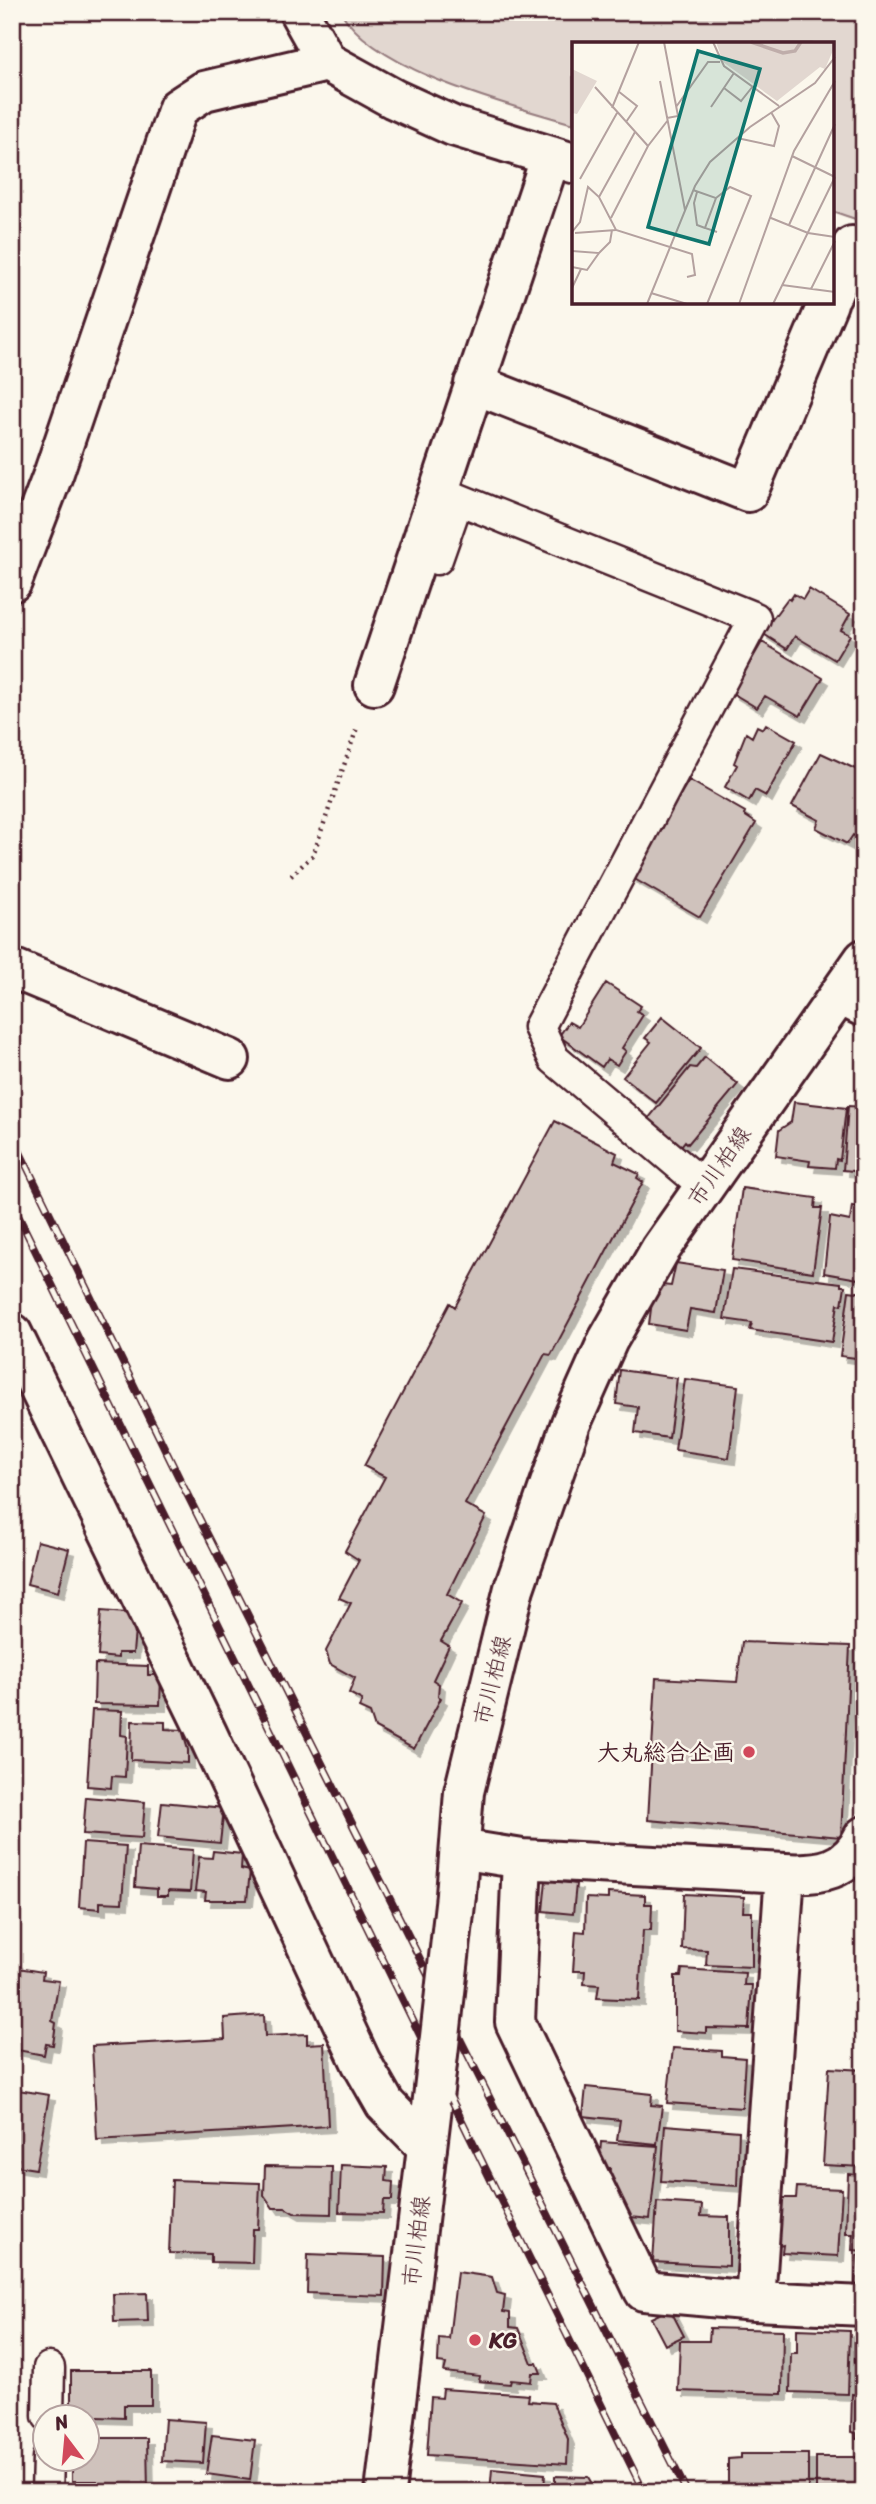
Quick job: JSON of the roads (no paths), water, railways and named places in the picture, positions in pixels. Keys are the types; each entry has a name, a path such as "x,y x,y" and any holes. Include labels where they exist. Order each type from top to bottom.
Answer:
{"street":[{"path":"299,12 327,62 394,99 453,126 562,160 474,384 374,685"},
{"path":"12,582 54,471 178,108 204,91 327,62"},
{"path":"834,288 850,245"},
{"path":"474,384 748,492 828,304"},
{"name":"市川柏線","path":"384,2492 434,2090 456,1895 464,1792 514,1588 571,1423 608,1340 660,1250 704,1185 852,1001 864,959"},
{"path":"12,968 230,1059"},
{"path":"12,1333 207,1732 361,2062 385,2104 427,2147"},
{"path":"460,1849 523,1859 815,1875 832,1870 849,1859 864,1836"},
{"path":"523,1859 515,2022 644,2291 755,2301 864,2306"},
{"path":"755,2301 785,1873"}],"lane":[{"path":"437,559 458,499 755,618 539,1027 554,1059 704,1185"},
{"path":"48,2402 49,2368"},
{"path":"47,2492 48,2472"}],"railway":[{"path":"12,1136 184,1488 687,2492"},
{"path":"12,1203 644,2492"}],"place":[{"name":"大丸総合企画","path":"749,1752"},
{"name":"KG","path":"475,2340"}]}
